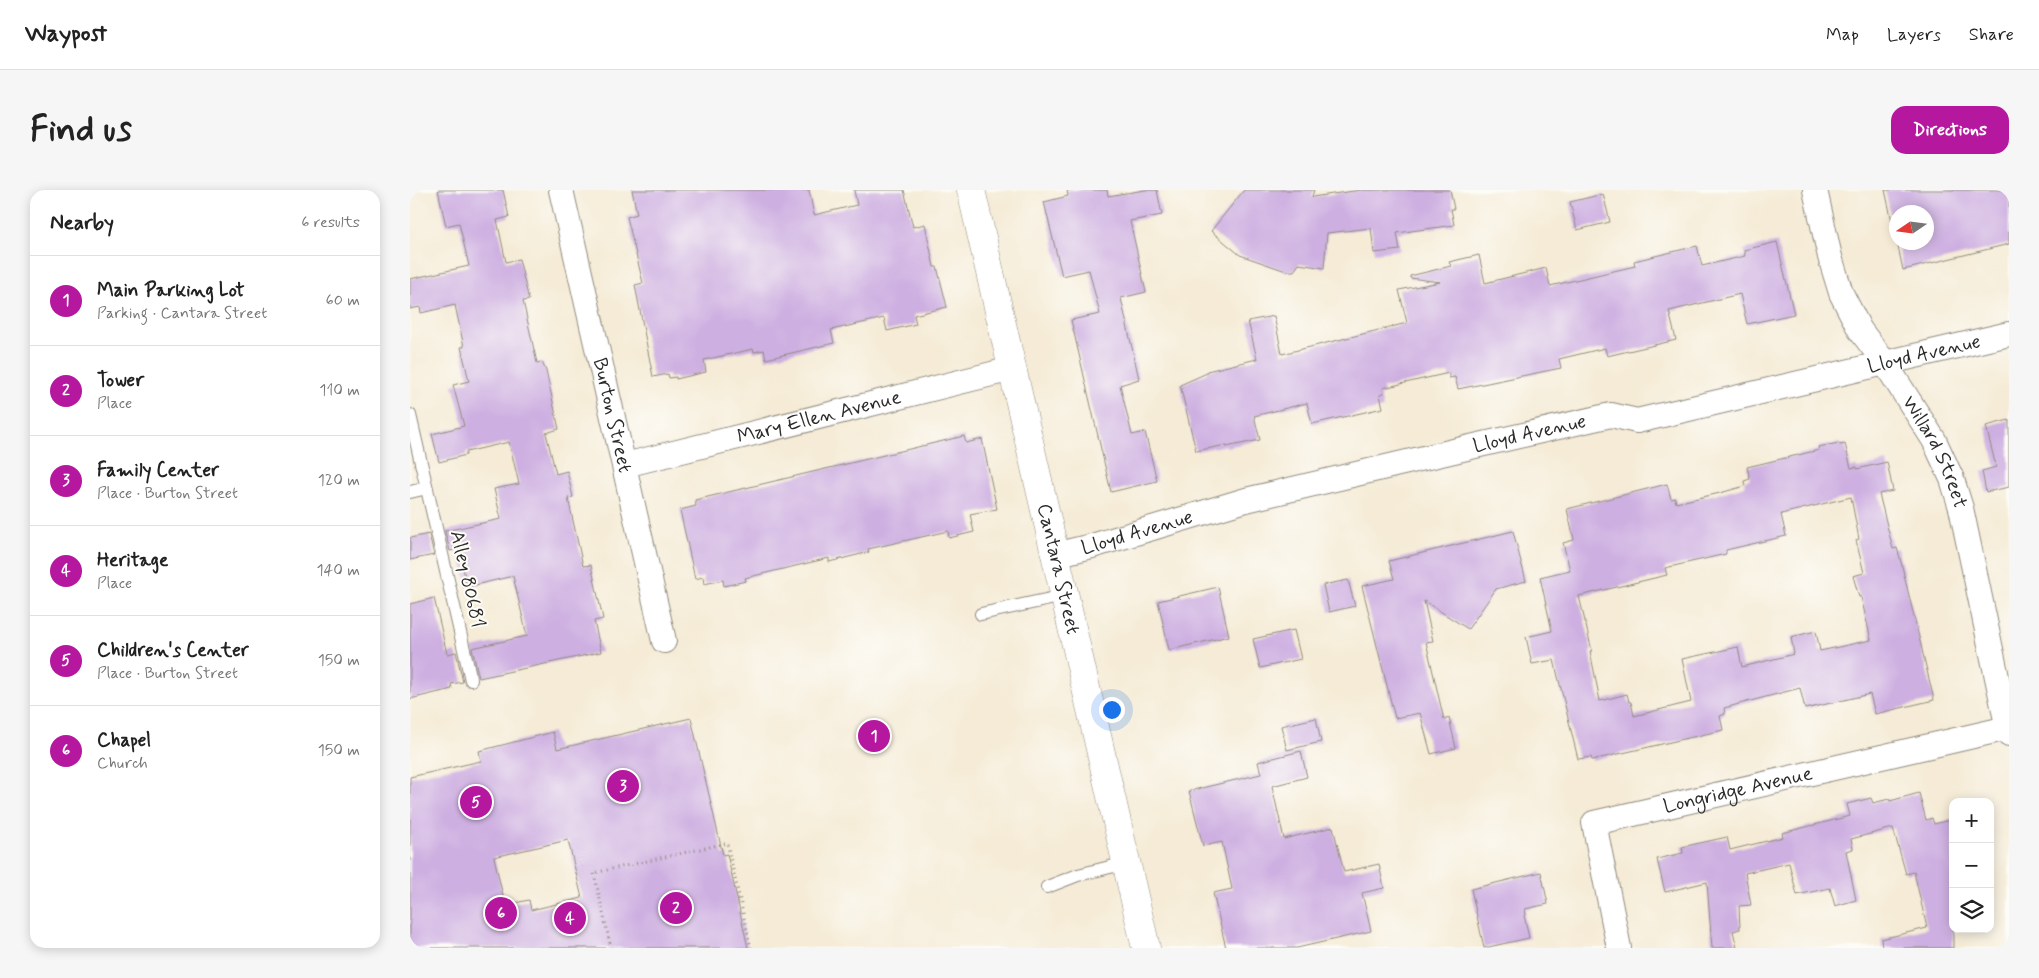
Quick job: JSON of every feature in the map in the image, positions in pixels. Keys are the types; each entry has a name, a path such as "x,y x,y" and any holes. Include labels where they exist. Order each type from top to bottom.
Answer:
{"street":[{"name":"Burton Street","path":"561,190 664,641"},
{"name":"Cantara Street","path":"971,190 1146,948"},
{"name":"Willard Street","path":"1815,190 1840,293 1860,330 1885,363 1934,440 1952,478 1961,508 2008,731"},
{"name":"Lloyd Avenue","path":"1054,556 1246,500 1475,446 1611,415 1637,420 2009,334"},
{"name":"Mary Ellen Avenue","path":"625,465 1012,369"},
{"name":"Longridge Avenue","path":"1619,948 1594,823 2008,731"}],"lane":[{"name":"Alley 80681","path":"410,415 471,680"},
{"path":"410,492 427,488"},
{"path":"980,614 1064,596"},
{"path":"1047,887 1078,875 1126,863"}],"path":[{"path":"611,948 594,873 727,843 751,948"}],"building":[{"path":"438,190 503,190 509,217 497,220 506,262 519,259 529,300 523,301 537,363 542,362 546,371 559,429 546,433 556,474 567,471 573,497 568,498 583,566 591,565 603,619 594,621 601,652 479,678 472,648 527,636 513,576 467,587 459,549 450,551 445,531 501,519 494,489 519,484 509,442 466,452 466,455 439,462 432,434 464,426 453,385 469,381 461,347 464,347 455,305 421,313 420,307 410,309 410,279 469,266 459,223 446,226"},
{"path":"632,190 809,190 814,215 857,205 854,190 904,190 913,227 925,224 934,267 937,267 947,307 914,315 916,324 887,331 884,318 831,330 834,343 766,359 764,350 754,352 753,349 704,360 706,372 676,379 676,377 669,378 668,374 653,377 635,285 643,283 627,217 637,214"},
{"path":"1067,190 1107,190 1108,196 1157,190 1162,215 1130,221 1146,292 1121,298 1139,379 1120,385 1132,435 1145,432 1157,481 1111,492 1071,320 1100,314 1089,270 1062,276 1044,202 1068,196"},
{"path":"1244,190 1314,190 1312,197 1361,190 1450,190 1454,209 1451,209 1454,225 1397,233 1400,250 1374,253 1371,228 1327,233 1324,268 1299,264 1294,271 1286,271 1240,255 1211,231"},
{"path":"1885,190 2009,190 2009,244 1903,270 1899,250 1934,250 1934,205 1889,205 1889,208"},
{"path":"1603,194 1610,222 1577,230 1570,202"},
{"path":"1777,242 1794,314 1747,324 1740,294 1669,311 1676,340 1607,356 1605,348 1559,359 1561,368 1458,389 1455,377 1449,378 1449,373 1383,388 1384,393 1380,395 1383,408 1312,424 1307,403 1254,416 1260,440 1196,451 1180,385 1207,373 1207,371 1257,359 1248,321 1274,316 1282,354 1407,323 1399,290 1440,282 1410,278 1410,276 1451,266 1449,262 1479,255 1485,283 1546,268 1550,286 1635,266 1634,261 1697,246 1702,266 1745,256 1744,250"},
{"path":"2009,420 2009,487 1986,492 1982,471 1996,467 1986,426"},
{"path":"964,436 966,443 982,439 997,509 970,514 974,532 949,538 948,531 868,549 869,552 829,562 829,558 745,578 746,581 724,586 723,580 704,584 703,577 695,579 680,510 696,506 695,500"},
{"path":"1839,443 1840,445 1845,444 1851,468 1857,467 1857,469 1887,462 1893,491 1879,494 1893,549 1897,548 1900,558 1934,700 1875,714 1870,694 1805,709 1800,688 1724,708 1725,714 1720,716 1723,730 1592,760 1591,757 1578,759 1554,660 1532,664 1526,637 1552,631 1540,577 1570,570 1563,543 1574,540 1567,509 1667,484 1671,499 1675,498 1676,503 1720,493 1745,486 1744,481 1750,479 1747,467 1819,450 1818,447","holes":["1851,497 1859,539 1856,540 1864,573 1853,576 1859,597 1861,597 1871,640 1820,651 1816,631 1791,637 1794,654 1742,667 1738,647 1682,659 1691,702 1634,716 1627,694 1600,701 1590,651 1592,651 1579,596 1667,575 1665,568 1726,554 1726,550 1786,536 1781,514"]},
{"path":"1513,531 1526,581 1496,589 1468,629 1424,601 1433,641 1426,642 1444,720 1449,718 1456,748 1431,754 1420,713 1395,718 1362,586 1394,579 1389,561"},
{"path":"429,534 434,555 410,560 410,538"},
{"path":"1348,580 1355,606 1329,612 1323,585"},
{"path":"1218,587 1229,636 1169,650 1158,601"},
{"path":"434,598 447,654 456,652 463,682 451,684 452,689 410,699 410,604"},
{"path":"1294,630 1301,659 1260,668 1253,639"},
{"path":"691,718 723,855 727,854 748,948 410,948 410,777 481,761 479,751 553,732 557,749","holes":["568,840 582,898 531,910 529,900 505,905 494,857"]},
{"path":"1316,718 1321,742 1287,750 1281,726"},
{"path":"1301,751 1307,777 1272,786 1284,839 1333,827 1344,872 1379,864 1384,888 1362,893 1371,931 1297,948 1226,948 1213,893 1232,889 1222,842 1203,846 1189,791 1261,774 1258,762"},
{"path":"1919,793 1926,820 1932,818 1934,824 1949,820 1949,933 1953,933 1953,948 1882,948 1881,939 1927,928 1914,872 1906,874 1893,828 1851,839 1853,849 1846,851 1856,900 1835,906 1830,888 1797,895 1789,863 1745,873 1751,905 1739,906 1740,929 1733,931 1737,948 1712,948 1707,882 1665,892 1657,859 1683,853 1682,847 1727,837 1730,850 1783,837 1782,833 1850,816 1847,804 1871,798 1873,803 1889,799 1890,801"},
{"path":"1541,872 1548,904 1525,909 1526,915 1524,915 1529,938 1484,948 1471,889"}],"place":[{"name":"Main Parking Lot","path":"874,736"},
{"name":"Family Center","path":"623,786"},
{"name":"Children's Center","path":"476,802"},
{"name":"Tower","path":"676,908"},
{"name":"Chapel","path":"501,913"},
{"name":"Heritage","path":"570,918"}]}
